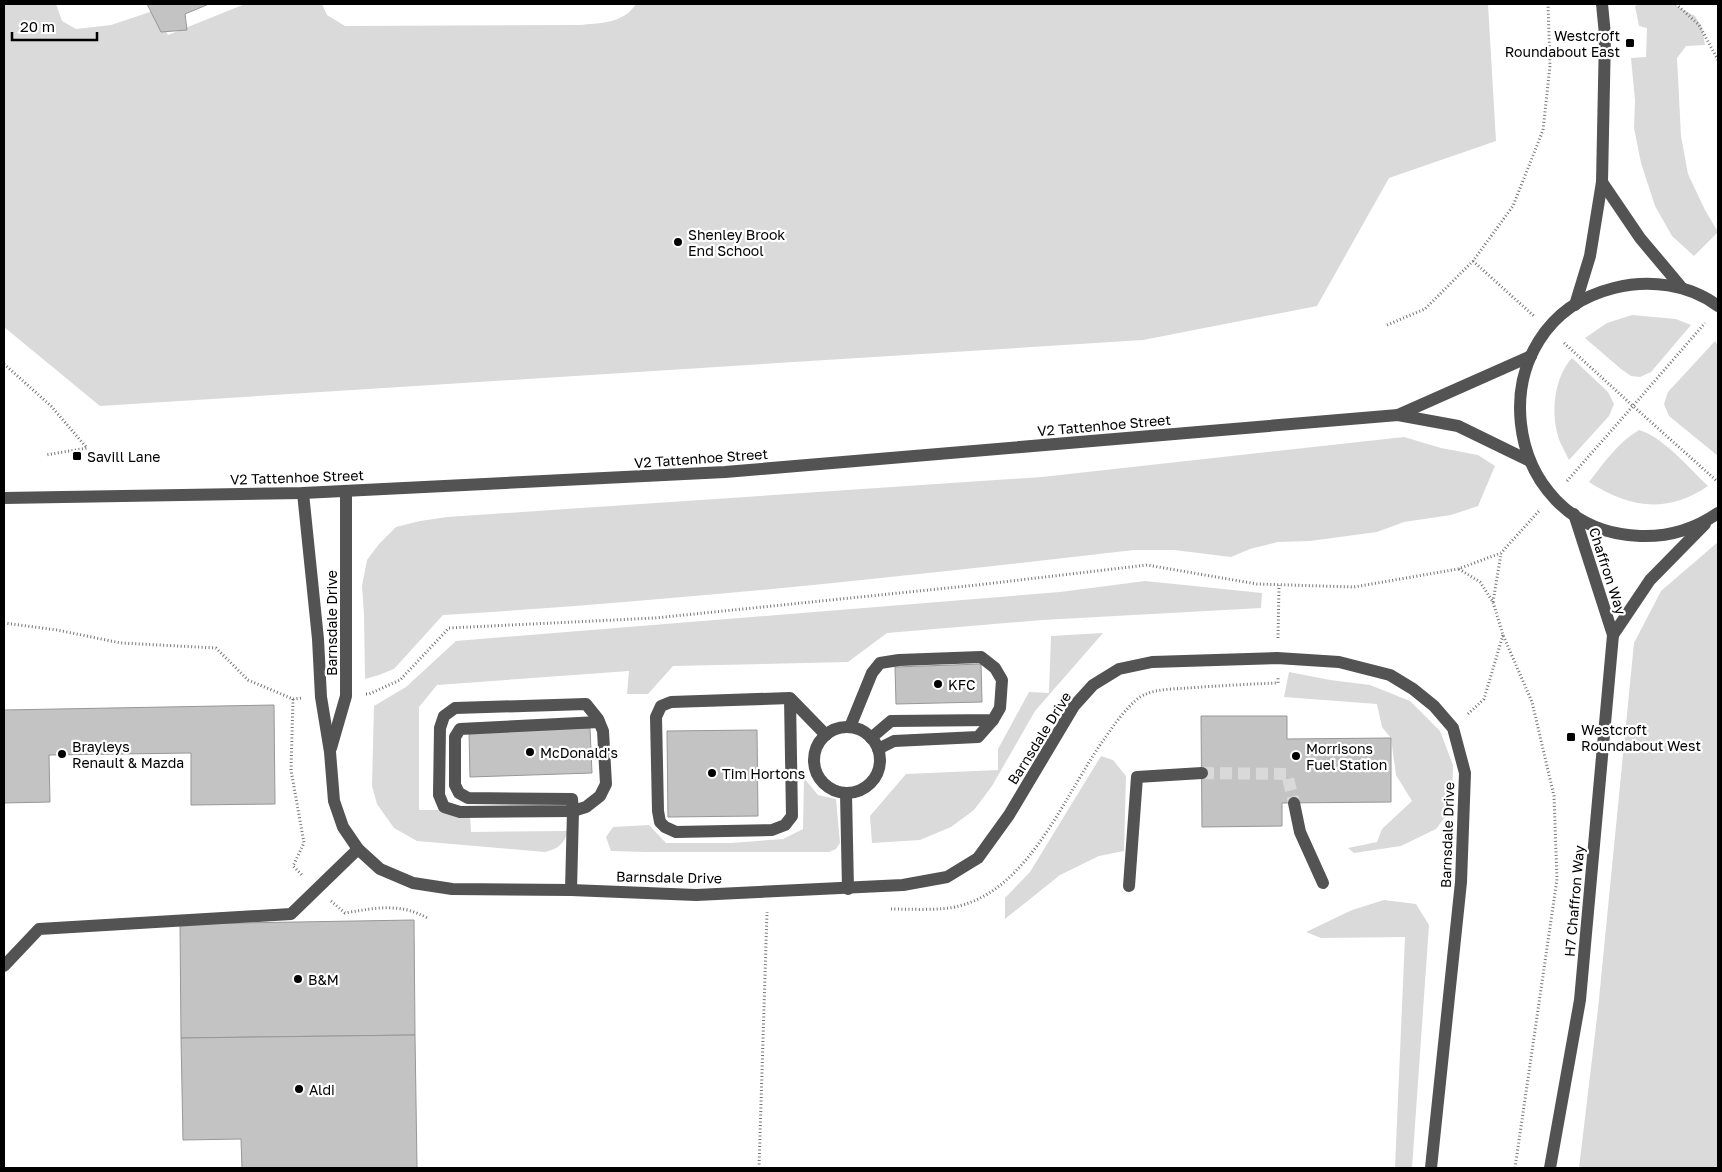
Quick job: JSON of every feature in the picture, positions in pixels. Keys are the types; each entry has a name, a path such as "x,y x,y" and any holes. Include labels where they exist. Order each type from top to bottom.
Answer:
{"street":[{"path":"1575,305 1590,256 1602,182 1605,35 1602,4"},
{"path":"1602,182 1640,238 1682,288"},
{"path":"1714,516 1672,534 1644,536 1611,532 1592,524 1560,504 1538,477 1521,435 1518,408 1522,382 1531,356 1542,336 1557,319 1575,305 1599,291 1627,284 1654,283 1682,288 1698,294 1718,306"},
{"name":"V2 Tattenhoe Street","path":"1398,415 1531,356"},
{"name":"V2 Tattenhoe Street","path":"4,498 303,493 725,472 1398,415 1458,426 1530,461"},
{"name":"Barnsdale Drive","path":"330,752 346,696 346,491"},
{"name":"Barnsdale Drive","path":"303,493 318,639 321,697 330,752 334,801 343,827 358,849 380,868 413,883 452,888 696,895 848,889 902,885 947,877 978,858 1009,815 1074,706 1093,685 1119,669 1152,662 1277,658 1339,662 1390,675 1413,689 1434,706 1453,728 1465,773 1461,882 1430,1168"},
{"name":"Chaffron Way","path":"1574,514 1613,635"},
{"name":"Chaffron Way","path":"1613,635 1650,580 1714,516"},
{"name":"H7 Chaffron Way","path":"1550,1168 1580,1000 1613,635"},
{"path":"850,728 872,673 880,663 899,660 981,657 995,668 1002,680 1000,708 993,720 978,737 874,743"},
{"path":"790,698 792,816 785,825 772,830 676,832 664,827 660,822 658,811 656,717 661,706 671,702 790,698 826,735"},
{"path":"586,704 603,731 606,784 600,796 586,807 573,811 460,812 444,807 439,795 440,728 444,716 454,708 586,704"},
{"path":"874,743 891,721 993,720"},
{"path":"571,890 572,800 468,798 458,794 455,785 455,737 460,728 599,722"},
{"path":"857,729 874,743 879,759 878,770 866,786 856,792 846,793 835,791 825,785 818,776 814,765 814,754 818,744 826,735 833,730 857,729"},
{"path":"1129,886 1137,777 1202,773"},
{"path":"846,793 848,889"},
{"path":"1294,803 1300,832 1323,883"},
{"path":"4,966 39,929 291,914 358,849"}],"path":[{"path":"1386,324 1425,309 1473,260 1513,206 1543,130 1550,66 1548,4"},
{"path":"1676,4 1699,25 1718,60"},
{"path":"1473,260 1539,320"},
{"path":"1561,487 1706,321"},
{"path":"1561,340 1718,482"},
{"path":"4,364 51,406 87,448 46,455"},
{"path":"346,696 369,694 400,680 449,628 655,618 977,585 1147,565 1257,584 1354,587 1458,569 1501,553 1541,509"},
{"path":"1494,602 1501,553"},
{"path":"1458,569 1480,582 1494,602 1503,635 1532,702 1554,796 1557,879 1515,1168"},
{"path":"885,909 958,907 984,897 1002,884 1047,832 1096,750 1121,715 1145,694 1178,689 1278,683 1279,584"},
{"path":"4,623 57,630 121,643 216,648 248,680 293,699"},
{"path":"1453,728 1484,699 1503,635"},
{"path":"759,1168 767,909"}],"shaded area":[{"name":"Shenley Brook End School","path":"4,4 56,4 62,21 76,29 111,25 153,11 168,35 245,4 322,4 327,15 345,26 579,25 603,23 618,19 631,11 636,4 1488,4 1496,141 1389,178 1317,306 1143,340 100,406 4,327"},
{"path":"1640,4 1673,4 1695,16 1702,27 1705,45 1686,46 1677,58 1681,136 1688,174 1718,232 1694,256 1672,236 1655,206 1641,163 1634,128 1635,100 1631,58 1646,57 1647,28 1639,26 1635,6"},
{"path":"1632,315 1676,319 1691,325 1651,372 1640,377 1631,376 1621,369 1585,338 1607,323"},
{"path":"1715,341 1718,346 1718,456 1669,416 1664,404 1668,392"},
{"path":"1572,358 1608,392 1614,404 1609,416 1569,460 1557,432 1554,410 1557,387 1561,376"},
{"path":"1639,430 1648,433 1666,446 1708,486 1678,501 1648,504 1619,498 1589,482 1618,447"},
{"path":"1404,437 1441,448 1478,455 1495,466 1478,506 1451,515 1404,522 1377,532 1310,541 1278,542 1250,549 1231,557 1174,550 1134,550 789,587 616,603 443,615 394,669 365,679 362,586 367,560 379,544 396,527 420,521 447,517 1042,477"},
{"path":"1718,542 1718,1168 1579,1168 1598,1009 1634,643 1661,591"},
{"path":"1145,581 1262,593 1261,608 1043,620 887,633 848,662 673,666 648,694 627,694 629,671 437,685 419,707 419,810 444,810 470,815 471,832 569,831 560,845 545,852 417,841 394,828 377,804 372,786 374,706 406,687 456,641 1060,592"},
{"path":"1103,633 1035,711 992,786 974,810 951,827 920,840 872,843 870,816 906,774 998,770 998,749 1029,692 1049,693 1051,636"},
{"path":"1289,672 1370,685 1410,701 1440,731 1453,765 1452,808 1436,829 1401,846 1354,853 1348,848 1377,842 1382,829 1412,801 1396,775 1391,738 1382,727 1377,704 1284,697"},
{"path":"1101,756 1113,760 1126,776 1124,851 1099,856 1060,875 1005,919 1005,898 1030,872"},
{"path":"804,778 818,795 836,799 840,843 836,849 829,852 611,851 606,837 613,827 649,825 666,843 731,843 783,839 803,829"},
{"path":"1384,900 1416,904 1429,925 1412,1168 1395,1168 1405,937 1321,938 1306,932 1352,910"}],"building":[{"path":"147,4 209,4 185,14 187,30 161,32"},
{"name":"KFC","path":"981,664 982,702 896,704 895,667"},
{"name":"Brayleys Renault & Mazda","path":"274,705 275,804 191,805 191,753 49,755 50,802 4,803 4,710"},
{"name":"Morrisons Fuel Station","path":"1201,716 1287,716 1287,739 1391,738 1391,802 1282,803 1282,826 1202,827"},
{"name":"McDonald's","path":"590,728 592,773 470,777 469,731"},
{"name":"Tim Hortons","path":"757,730 758,816 668,817 667,731"},
{"name":"B&M","path":"414,920 415,1035 181,1038 180,924"},
{"name":"Aldi","path":"415,1035 417,1168 242,1168 241,1139 183,1140 181,1038"}],"tunnel":[{"path":"1202,773 1287,774 1294,803"}],"place":[{"name":"Westcroft Roundabout East","path":"1630,43"},
{"name":"Shenley Brook End School","path":"678,242"},
{"name":"Savill Lane","path":"77,456"},
{"name":"KFC","path":"938,684"},
{"name":"Westcroft Roundabout West","path":"1571,737"},
{"name":"McDonald's","path":"530,752"},
{"name":"Brayleys Renault & Mazda","path":"62,754"},
{"name":"Morrisons Fuel Station","path":"1296,756"},
{"name":"Tim Hortons","path":"712,773"},
{"name":"B&M","path":"298,979"},
{"name":"Aldi","path":"299,1089"}]}
